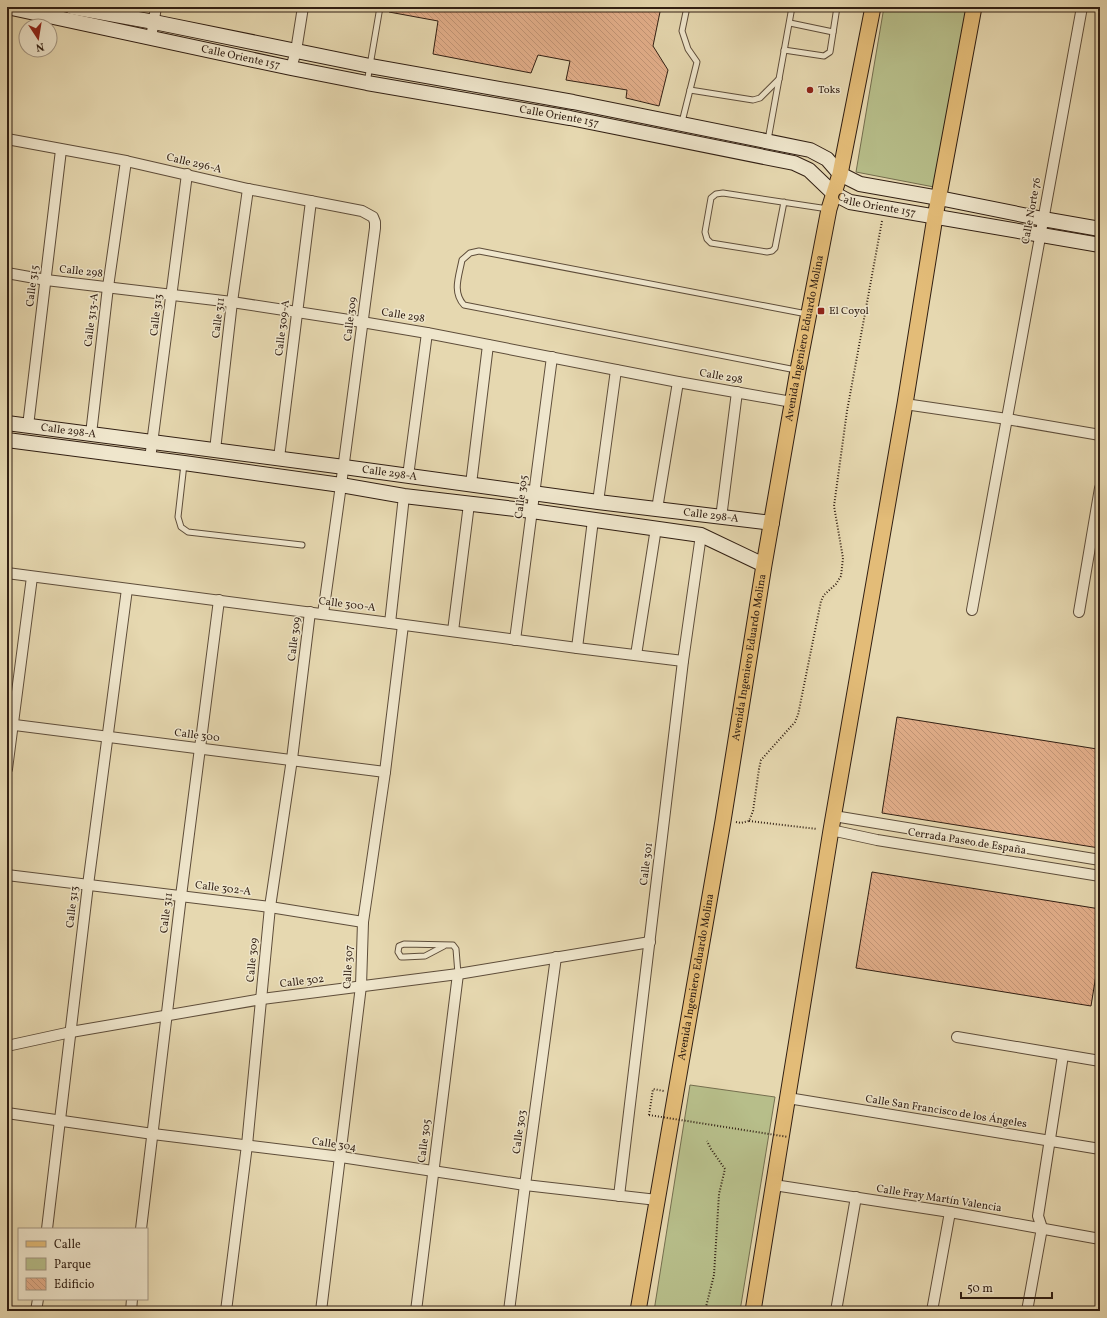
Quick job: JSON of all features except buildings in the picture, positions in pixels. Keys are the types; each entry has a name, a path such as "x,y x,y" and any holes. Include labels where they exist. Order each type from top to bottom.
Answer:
{"main road":[{"path":"753,1311 935,217 974,7"},
{"name":"Avenida Ingeniero Eduardo Molina","path":"638,1311 723,821 792,402 828,209 840,174 873,8"}],"street":[{"name":"Calle Oriente 157","path":"7,7 291,68 367,83 570,118 794,163 809,170 833,193 850,202 1100,245"},
{"name":"Calle Oriente 157","path":"72,7 154,22 296,52 573,102 810,150 827,158 840,174 860,184 1100,230"},
{"path":"151,38 156,7"},
{"path":"291,68 296,52 303,7"},
{"name":"Calle Norte 76","path":"972,610 1082,7"},
{"path":"570,118 573,102"},
{"name":"Calle 296-A","path":"7,139 126,161 248,189 362,210 374,217"},
{"name":"Calle 315","path":"28,426 61,150"},
{"name":"Calle 313-A","path":"91,434 108,287 126,161"},
{"name":"Calle 313","path":"150,459 187,174"},
{"name":"Calle 311","path":"216,450 232,302 248,189"},
{"name":"Calle 309-A","path":"279,458 311,201"},
{"name":"Calle 309","path":"323,614 342,485 375,222 374,217"},
{"name":"Calle 298","path":"7,273 46,280 232,302 362,322 792,402"},
{"path":"408,476 427,333"},
{"path":"471,484 488,345"},
{"name":"Calle 305","path":"515,640 552,357"},
{"path":"598,502 616,370"},
{"path":"657,509 678,382"},
{"path":"721,518 738,392"},
{"path":"905,404 1007,419 1100,435"},
{"name":"Calle 298-A","path":"7,423 534,492 598,502 772,523"},
{"name":"Calle 298-A","path":"7,440 342,485 404,496 532,511 701,535 764,565"},
{"path":"1079,612 1100,488"},
{"path":"390,623 404,496"},
{"path":"453,631 468,504"},
{"path":"577,648 593,520"},
{"path":"636,655 656,528"},
{"name":"Calle 301","path":"619,1196 683,661 701,535"},
{"name":"Calle 300-A","path":"7,573 683,661"},
{"path":"7,769 10,724 32,577"},
{"name":"Calle 313","path":"47,1228 88,885 127,589"},
{"name":"Calle 311","path":"141,1228 199,748 219,600"},
{"name":"Calle 309","path":"226,1311 262,999 270,907 292,759 310,612"},
{"name":"Calle 307","path":"321,1311 361,986 363,922 385,772 403,625"},
{"name":"Calle 300","path":"10,724 385,772"},
{"name":"Cerrada Paseo de España","path":"833,823 1100,860"},
{"name":"Cerrada Paseo de España","path":"833,823 877,840 1100,876"},
{"name":"Calle 302-A","path":"7,875 270,907 363,922"},
{"name":"Calle 302","path":"7,1046 70,1032 262,999 458,974 650,942"},
{"name":"Calle 303","path":"509,1311 556,957"},
{"name":"Calle 305","path":"416,1311 458,974"},
{"path":"957,1037 1100,1061"},
{"path":"1027,1311 1042,1228 1038,1216 1063,1055"},
{"name":"Calle San Francisco de los Ángeles","path":"788,1098 1100,1149"},
{"name":"Calle 304","path":"7,1113 153,1134 340,1158 525,1186 658,1200"},
{"name":"Calle Fray Martín Valencia","path":"774,1185 950,1212 1100,1239"},
{"path":"836,1311 856,1197"},
{"path":"932,1311 950,1212"},
{"path":"36,1311 38,1300"},
{"path":"131,1311 132,1300"}],"lane":[{"path":"367,83 380,7"},
{"path":"682,124 696,62 688,49 682,31 687,7"},
{"path":"768,142 792,7"},
{"path":"784,50 824,56 830,52 837,7"},
{"path":"849,7 873,8"},
{"path":"790,23 833,32"},
{"path":"690,90 753,100 760,98 780,79"},
{"path":"784,202 775,248 772,251 767,252 711,243 707,239 705,232 711,198 716,194 723,193 784,202 828,209"},
{"path":"798,370 464,305 459,299 457,292 462,260 470,252 479,251 808,314"},
{"path":"184,463 178,517 181,527 188,532 302,546"},
{"path":"444,946 426,956 404,957 398,952 399,946 404,944 453,945 455,947 458,974"}],"path":[{"path":"749,821 753,811 758,769 762,760 795,722 798,715 821,601 824,595 836,584 841,576 842,558 834,506 847,411 884,208"},
{"path":"723,821 741,823 749,821 833,823"},
{"path":"675,1092 653,1089 648,1115 788,1138"},
{"path":"705,1311 714,1275 719,1194 725,1169 711,1149 707,1140"}],"green space":[{"path":"884,7 968,7 934,187 856,172"},
{"path":"690,1085 775,1097 740,1311 654,1311"}],"place":[{"name":"Toks","path":"810,90"},
{"name":"El Coyol","path":"821,311"}]}
